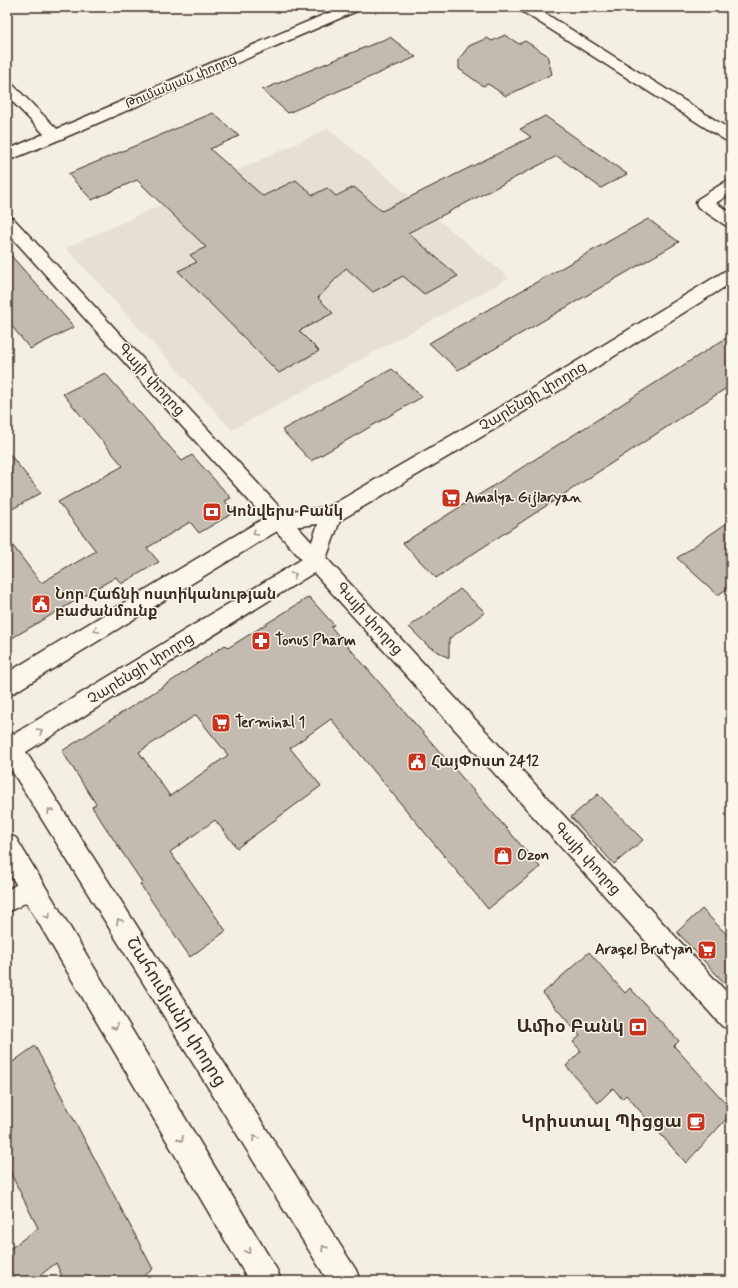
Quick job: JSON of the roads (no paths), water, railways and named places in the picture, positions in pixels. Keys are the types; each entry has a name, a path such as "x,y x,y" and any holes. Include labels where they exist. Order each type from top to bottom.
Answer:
{"street":[{"name":"Թումանյան փողոց","path":"7,156 354,7"},
{"path":"525,7 731,137"},
{"path":"7,87 55,136"},
{"path":"731,186 704,203 731,221"},
{"name":"Գայի փողոց","path":"7,222 731,1017"},
{"name":"Չարենցի փողոց","path":"7,685 278,520 332,515 545,390 731,275"},
{"path":"316,561 332,515"},
{"name":"Չարենցի փողոց","path":"8,747 316,561"},
{"name":"Շահումյանի փողոց","path":"8,747 345,1281"},
{"path":"7,846 266,1281"}],"lane":[{"path":"7,902 31,886"}],"place":[{"name":"Amalya Gijlaryan","path":"451,498"},
{"name":"Կոնվերս Բանկ","path":"212,512"},
{"name":"Նոր Հաճնի ոստիկանության բաժանմունք","path":"41,604"},
{"name":"Tonus Pharm","path":"261,641"},
{"name":"Terminal 1","path":"221,723"},
{"name":"ՀայՓոստ 2412","path":"417,762"},
{"name":"Ozon","path":"503,856"},
{"name":"Araqel Brutyan","path":"707,950"},
{"name":"Ամիօ Բանկ","path":"638,1027"},
{"name":"Կրիստալ Պիցցա","path":"696,1122"}]}
